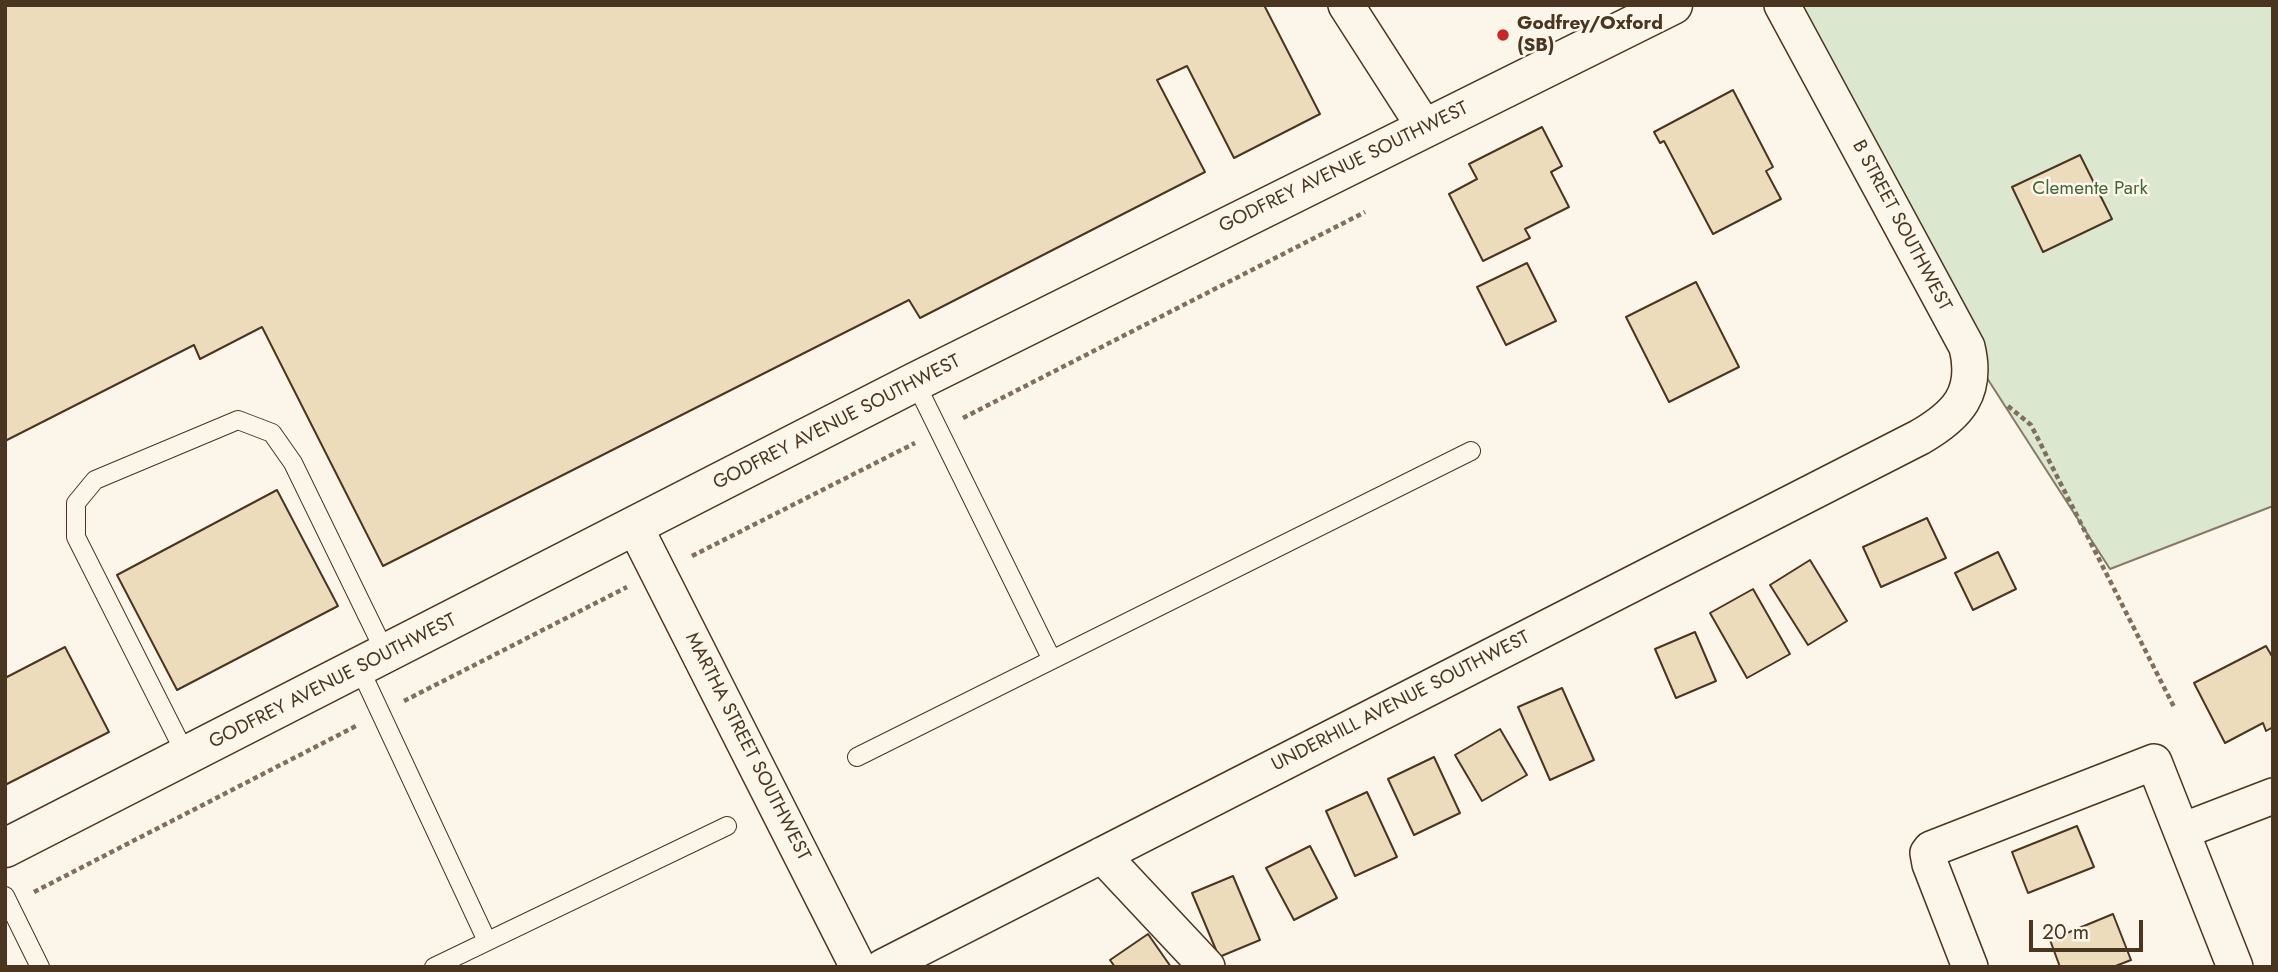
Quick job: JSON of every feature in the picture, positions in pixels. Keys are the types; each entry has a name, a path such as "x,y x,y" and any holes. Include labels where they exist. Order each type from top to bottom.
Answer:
{"main road":[{"name":"GODFREY AVENUE SOUTHWEST","path":"5,848 915,382 1674,5"}],"street":[{"path":"1346,5 1425,128"},
{"name":"B STREET SOUTHWEST","path":"1782,5 1967,347 1972,368 1958,409 1941,425 1920,437"},
{"name":"UNDERHILL AVENUE SOUTHWEST","path":"883,967 1920,437"},
{"name":"MARTHA STREET SOUTHWEST","path":"635,527 858,967"},
{"path":"1970,967 1930,864 1928,853 1931,849 2154,762 2235,967"},
{"path":"2182,831 2273,796"},
{"path":"1102,855 1207,967"}],"lane":[{"path":"915,382 1052,660"},
{"path":"187,757 76,537 76,503 95,480 239,420 272,433 293,463 372,661 382,713 487,942"},
{"path":"857,757 1471,451"},
{"path":"434,967 727,826"},
{"path":"7,900 40,967"}],"path":[{"path":"690,557 1365,212"},
{"path":"2008,405 2031,425 2175,709"},
{"path":"7,900 635,583"}],"green space":[{"name":"Clemente Park","path":"1782,5 2273,5 2273,506 2110,569 1967,347"}],"building":[{"path":"5,5 1264,5 1320,114 1234,158 1187,66 1157,80 1205,172 920,318 909,300 383,566 262,327 200,359 194,345 5,441"},
{"path":"1733,90 1773,167 1766,171 1781,199 1713,234 1664,141 1660,143 1654,132"},
{"path":"1542,127 1562,166 1551,172 1569,207 1525,229 1530,238 1483,261 1449,194 1477,179 1469,164"},
{"path":"2080,155 2112,219 2043,252 2012,187"},
{"path":"1527,263 1556,321 1506,345 1477,287"},
{"path":"1696,282 1739,367 1669,402 1626,317"},
{"path":"277,490 338,606 177,690 117,575"},
{"path":"1927,518 1946,558 1881,587 1863,547"},
{"path":"1998,552 2016,589 1973,610 1955,573"},
{"path":"1810,560 1847,621 1808,645 1770,585"},
{"path":"1753,589 1790,654 1747,678 1710,613"},
{"path":"1695,632 1716,681 1676,698 1655,649"},
{"path":"2266,646 2273,658 2273,727 2266,731 2263,723 2225,743 2194,683"},
{"path":"65,647 109,732 5,785 5,678"},
{"path":"1562,688 1594,760 1550,780 1518,707"},
{"path":"1500,729 1527,775 1482,801 1455,755"},
{"path":"1434,757 1460,813 1414,835 1388,779"},
{"path":"1367,792 1397,857 1355,876 1326,811"},
{"path":"2077,826 2094,867 2028,893 2012,852"},
{"path":"1310,846 1337,898 1294,920 1266,868"},
{"path":"1233,876 1260,940 1219,957 1192,893"},
{"path":"2113,914 2131,960 2113,967 2060,967 2050,940"},
{"path":"1148,934 1171,967 1115,967 1110,960"}],"place":[{"name":"Godfrey/Oxford (SB)","path":"1503,35"}]}
